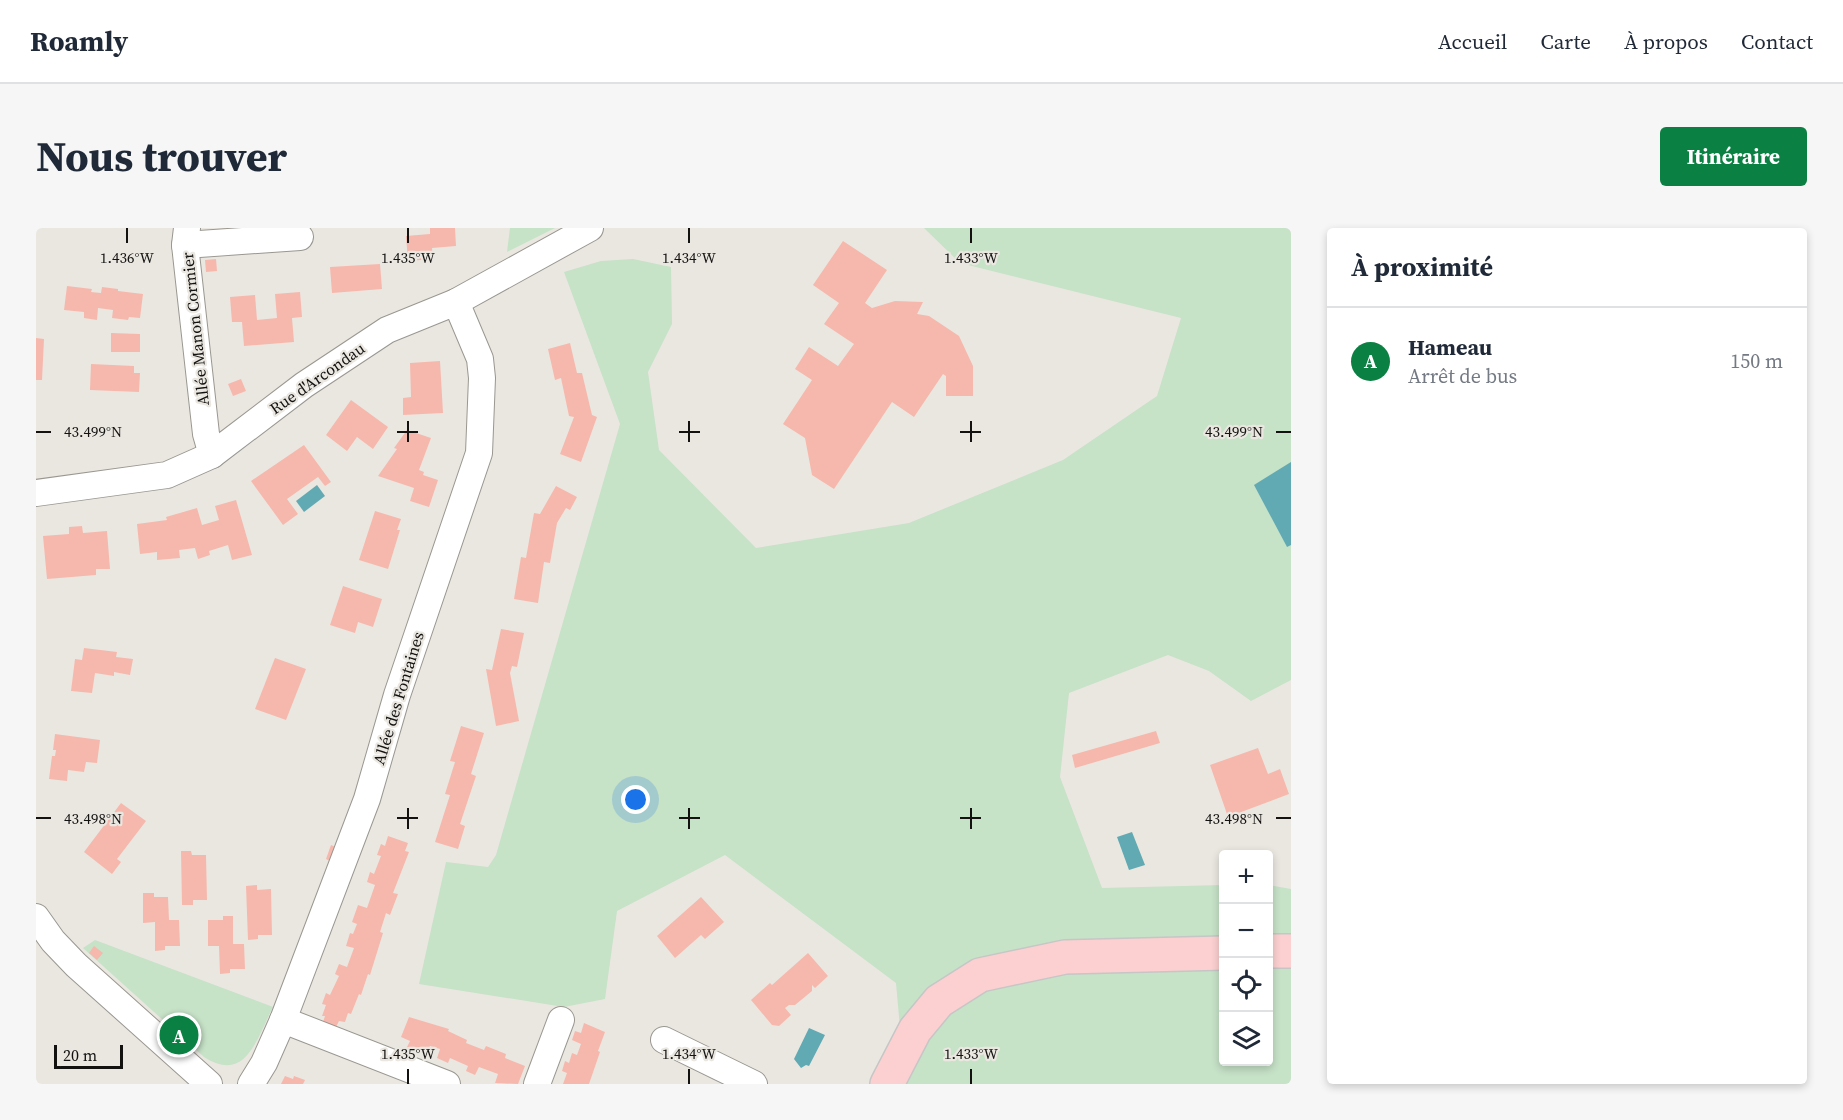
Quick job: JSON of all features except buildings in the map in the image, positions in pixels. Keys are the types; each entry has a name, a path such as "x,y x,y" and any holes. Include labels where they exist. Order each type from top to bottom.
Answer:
{"main road":[{"path":"1273,951 1291,951"},
{"path":"887,1084 915,1030 939,1001 980,975 1065,957 1219,953"}],"street":[{"name":"Rue d'Arcondau","path":"36,493 167,475 212,454 304,385 387,330 456,302 590,228"},
{"name":"Allée Manon Cormier","path":"212,454 206,434 186,236 300,237"},
{"name":"Allée des Fontaines","path":"251,1084 264,1063 283,1020 367,799 397,695 479,453 482,378 480,359 456,302"},
{"path":"36,917 52,941 76,965 209,1084"},
{"path":"283,1020 447,1084"},
{"path":"537,1084 561,1020"},
{"path":"664,1040 754,1084"}],"green space":[{"path":"510,228 555,228 507,252"},
{"path":"924,228 1291,228 1291,680 1251,701 1209,671 1168,655 1069,693 1060,777 1102,888 1219,885 1219,1066 1273,1066 1273,886 1291,889 1291,1084 905,1084 896,983 725,855 617,911 605,999 564,1007 419,984 446,862 488,867 496,855 620,424 564,272 601,261 633,259 671,267 672,324 648,372 659,450 756,548 909,523 1063,460 1157,396 1181,318 960,263"},
{"path":"95,940 273,1007 255,1044 240,1061 230,1065 218,1064 204,1057 83,948"}],"water":[{"path":"1291,462 1291,545 1287,547 1254,485"},
{"path":"317,485 325,496 304,512 296,501"},
{"path":"1132,832 1145,865 1129,870 1117,837"},
{"path":"809,1028 825,1035 809,1066 801,1068 794,1059"}],"place":[{"name":"Hameau","path":"179,1035"}]}
